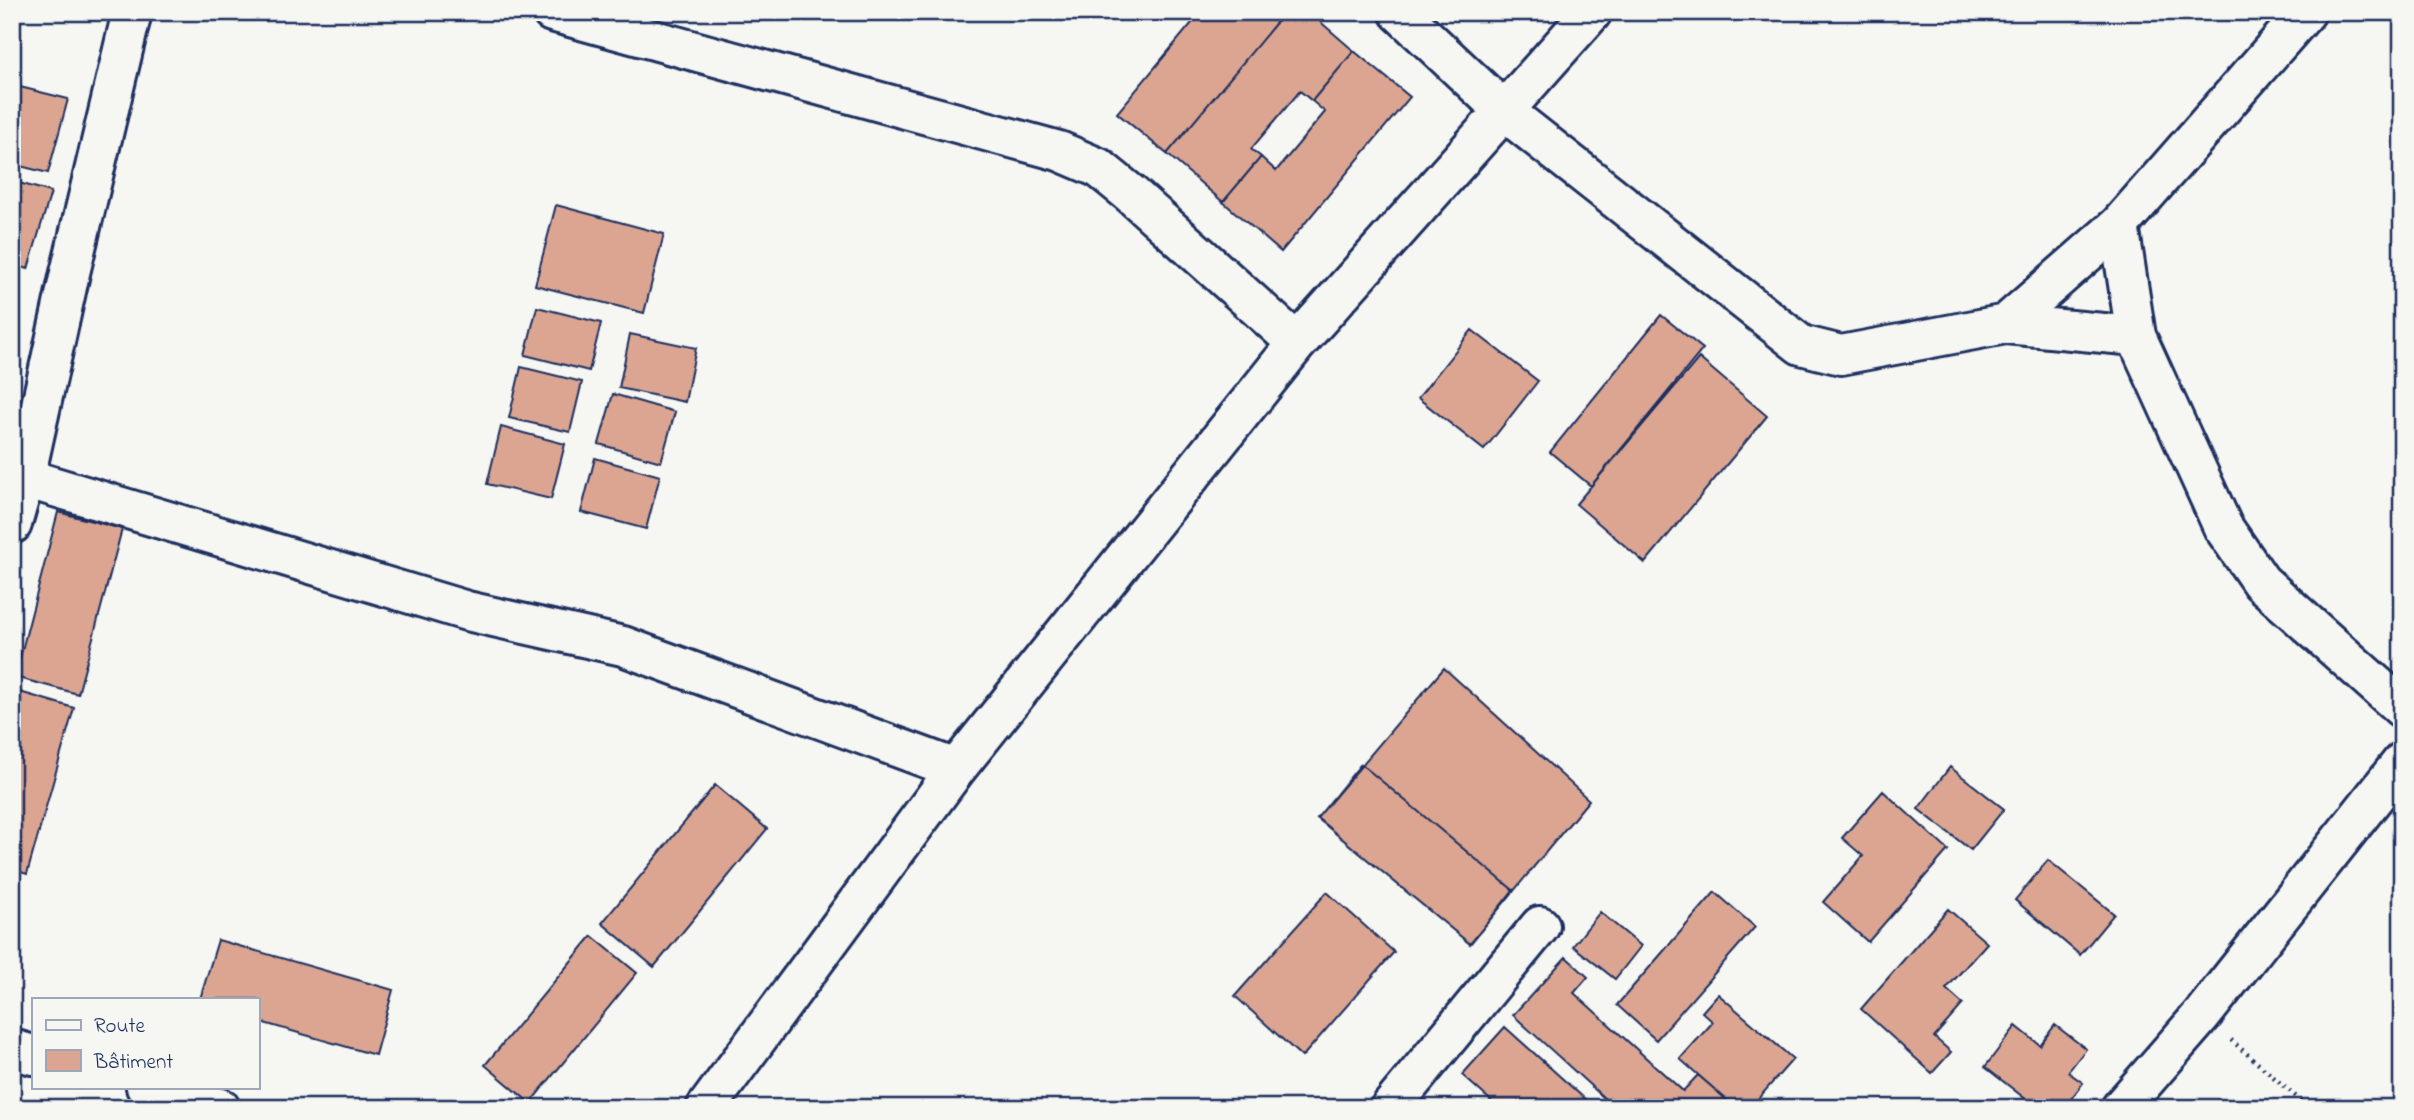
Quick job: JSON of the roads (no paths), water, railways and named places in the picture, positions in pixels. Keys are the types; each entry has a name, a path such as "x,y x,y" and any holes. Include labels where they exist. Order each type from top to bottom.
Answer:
{"street":[{"path":"12,524 25,478 132,12"},
{"path":"552,12 1059,151 1099,168 1297,343"},
{"path":"1399,12 1504,111 1801,345 1841,355 2006,324 2136,336"},
{"path":"706,1108 956,769 1297,343 1592,12"},
{"path":"2006,324 2119,225 2306,12"},
{"path":"2119,225 2136,336 2223,527 2261,582 2402,708"},
{"path":"25,478 453,607 622,646 956,769"},
{"path":"2121,1108 2202,1015 2402,762"},
{"path":"1390,1108 1540,926"},
{"path":"12,1049 32,1055"},
{"path":"150,1088 220,1108"}]}
